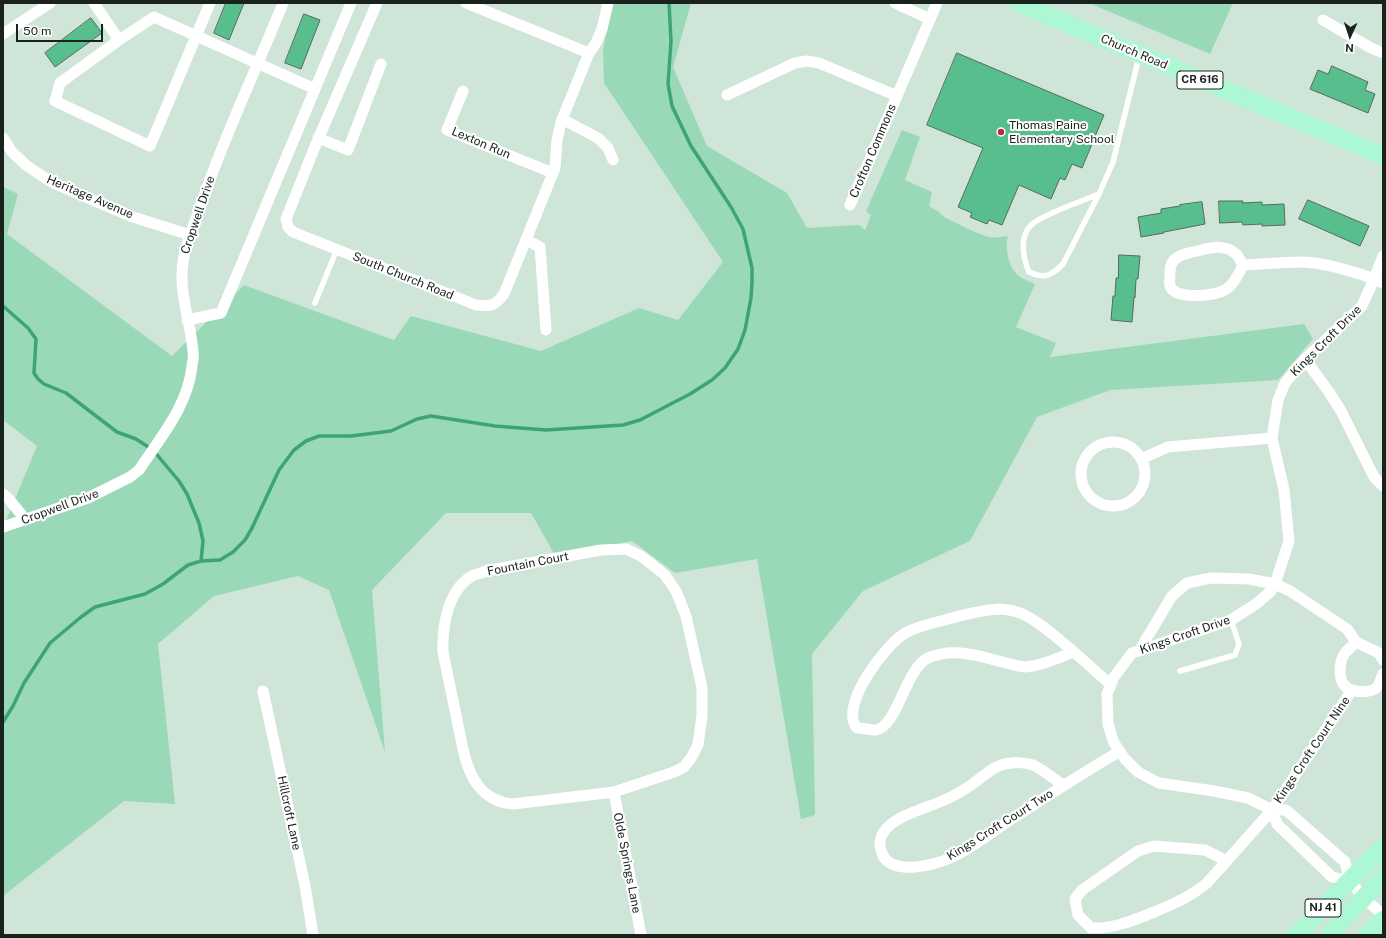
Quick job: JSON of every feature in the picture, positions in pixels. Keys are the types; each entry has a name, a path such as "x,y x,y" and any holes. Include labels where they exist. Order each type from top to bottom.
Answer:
{"main road":[{"name":"Church Road","path":"1018,3 1383,156"},
{"name":"NJ 41","path":"1297,935 1383,846"},
{"name":"NJ 41","path":"1329,935 1383,877"},
{"path":"1367,935 1383,920"}],"street":[{"path":"3,34 50,3"},
{"path":"94,3 119,40"},
{"path":"210,3 196,36 150,146 55,101 60,83 119,40 154,17 196,36 258,64 316,89"},
{"name":"Cropwell Drive","path":"3,527 88,498 130,477 139,470 171,423 186,396 194,353 182,289 184,257 190,235 226,137 283,3"},
{"path":"187,320 221,314 351,3"},
{"name":"South Church Road","path":"377,3 318,138 286,219 288,227 293,232 476,305 488,306 497,304 504,294 555,168 557,140 562,119 589,53 596,43 602,29 608,3"},
{"path":"466,3 589,53"},
{"path":"895,3 930,19"},
{"name":"Crofton Commons","path":"850,205 937,3"},
{"path":"1323,20 1371,48 1383,53"},
{"name":"Crofton Commons","path":"727,96 795,63 807,61 819,63 897,96"},
{"path":"318,138 348,150 381,64"},
{"name":"Lexton Run","path":"463,90 447,130 553,173"},
{"path":"562,119 598,138 608,148 613,160"},
{"name":"Heritage Avenue","path":"3,138 12,152 27,166 52,183 130,216 190,235"},
{"path":"526,240 540,247 546,330"},
{"path":"1213,247 1226,248 1236,254 1243,265 1234,283 1227,290 1216,294 1196,296 1183,295 1173,291 1169,285 1170,267 1173,261 1181,255 1213,247"},
{"name":"Kings Croft Drive","path":"1350,881 1345,862 1286,810 1272,810 1248,798 1214,791 1159,783 1138,772 1125,759 1114,743 1108,724 1107,694 1114,677 1132,654 1231,620 1256,604 1270,592 1275,584 1289,541 1284,490 1272,438 1278,400 1285,383 1305,359 1362,306 1379,281 1383,256"},
{"path":"1243,265 1304,262 1325,265 1379,281"},
{"path":"1305,359 1341,411 1374,477 1383,486"},
{"path":"1141,459 1168,447 1272,438"},
{"path":"1109,442 1120,443 1130,447 1141,459 1145,474 1139,494 1131,501 1122,505 1112,507 1102,505 1092,500 1081,482 1080,471 1083,461 1090,452 1099,445 1109,442"},
{"path":"3,494 8,498 25,520"},
{"name":"Fountain Court","path":"626,549 641,556 665,575 676,591 686,616 702,688 702,716 698,745 684,767 674,772 614,792 513,804 501,803 485,793 477,784 464,754 443,652 442,640 445,619 453,597 466,581 486,571 601,550 626,549"},
{"path":"1139,651 1172,596 1187,583 1211,578 1249,579 1275,584 1290,591 1347,629 1356,642 1379,653 1383,660"},
{"path":"1074,652 1045,663 1028,667 968,653 951,652 936,654 922,661 914,672 890,720 876,730 857,728 855,725 853,717 854,703 859,689 880,657 896,640 906,632 919,627 968,614 999,609 1015,611 1038,622 1074,652 1111,685"},
{"name":"Kings Croft Court Nine","path":"1356,642 1344,654 1340,666 1340,676 1345,686 1352,690 1371,691 1377,686 1383,674"},
{"name":"Kings Croft Court Nine","path":"1227,861 1205,850 1154,846 1138,851 1082,890 1075,899 1078,915 1091,928 1100,929 1121,924 1177,903 1197,892 1207,883 1227,861 1272,810 1352,690"},
{"name":"Hillcroft Lane","path":"263,691 305,886 313,935"},
{"name":"Kings Croft Court Two","path":"1063,785 1032,765 1013,762 1002,764 994,767 966,789 937,803 915,811 888,826 882,835 879,846 887,862 896,866 914,867 937,863 960,853 1063,785 1120,750"},
{"name":"Olde Springs Lane","path":"614,792 641,935"},
{"path":"1272,810 1277,824 1332,877 1350,881 1364,898 1383,915"}],"lane":[{"path":"1099,194 1048,215 1032,225 1024,237 1023,250 1029,272 1040,276 1053,273 1063,264 1099,194 1113,162 1139,55"},
{"path":"315,303 337,249"},
{"path":"1180,671 1236,655 1239,644 1231,620"}],"green space":[{"path":"612,3 691,3 673,67 707,146 787,193 807,228 859,225 865,230 871,215 866,211 902,130 920,137 905,180 932,192 929,206 944,217 972,231 989,237 994,238 1008,236 1007,252 1012,267 1015,272 1024,279 1035,284 1016,327 1056,343 1050,357 1304,324 1313,339 1278,380 1110,390 1037,417 970,541 863,591 812,654 815,815 801,819 757,559 675,573 632,541 556,557 531,513 446,513 372,590 385,752 329,590 298,576 214,596 158,644 175,804 124,801 3,896 3,528 37,446 3,420 3,187 18,194 7,234 172,356 244,285 394,340 411,316 541,351 639,308 678,320 723,262 604,83 603,50"},
{"path":"1089,3 1233,3 1210,54"}],"building":[{"path":"226,3 244,3 229,40 214,33"},
{"path":"304,14 320,20 301,69 285,63"},
{"path":"91,18 102,33 55,67 45,53"},
{"path":"957,53 1104,115 1082,168 1072,164 1065,180 1060,178 1051,199 1019,185 1002,225 989,220 987,224 970,217 972,213 958,207 983,148 927,125"},
{"path":"1332,66 1368,82 1365,90 1375,94 1368,113 1310,89 1318,70 1328,74"},
{"path":"1308,200 1369,226 1360,246 1299,219"},
{"path":"1219,201 1243,201 1242,203 1262,202 1262,205 1284,204 1285,225 1262,226 1262,224 1243,225 1242,222 1220,223"},
{"path":"1202,202 1205,224 1141,237 1138,217 1161,213 1161,209"},
{"path":"1119,255 1140,256 1138,279 1136,279 1132,322 1111,320 1116,278 1118,278"}],"waterway":[{"path":"3,722 13,706 24,683 50,643 81,617 95,607 145,594 163,584 188,565 201,561 220,560 233,552 245,540 252,528 279,470 294,450 306,441 319,436 351,436 391,431 417,419 431,416 495,426 546,430 623,425 640,420 690,394 712,380 725,368 738,349 745,330 751,298 752,268 743,229 731,207 691,146 672,106 668,84 671,41 669,3"},
{"path":"3,306 28,328 36,339 34,373 38,379 44,384 66,393 117,432 136,439 153,450 179,481 187,494 199,523 203,541 201,561"}],"place":[{"name":"Thomas Paine Elementary School","path":"1001,132"}]}
